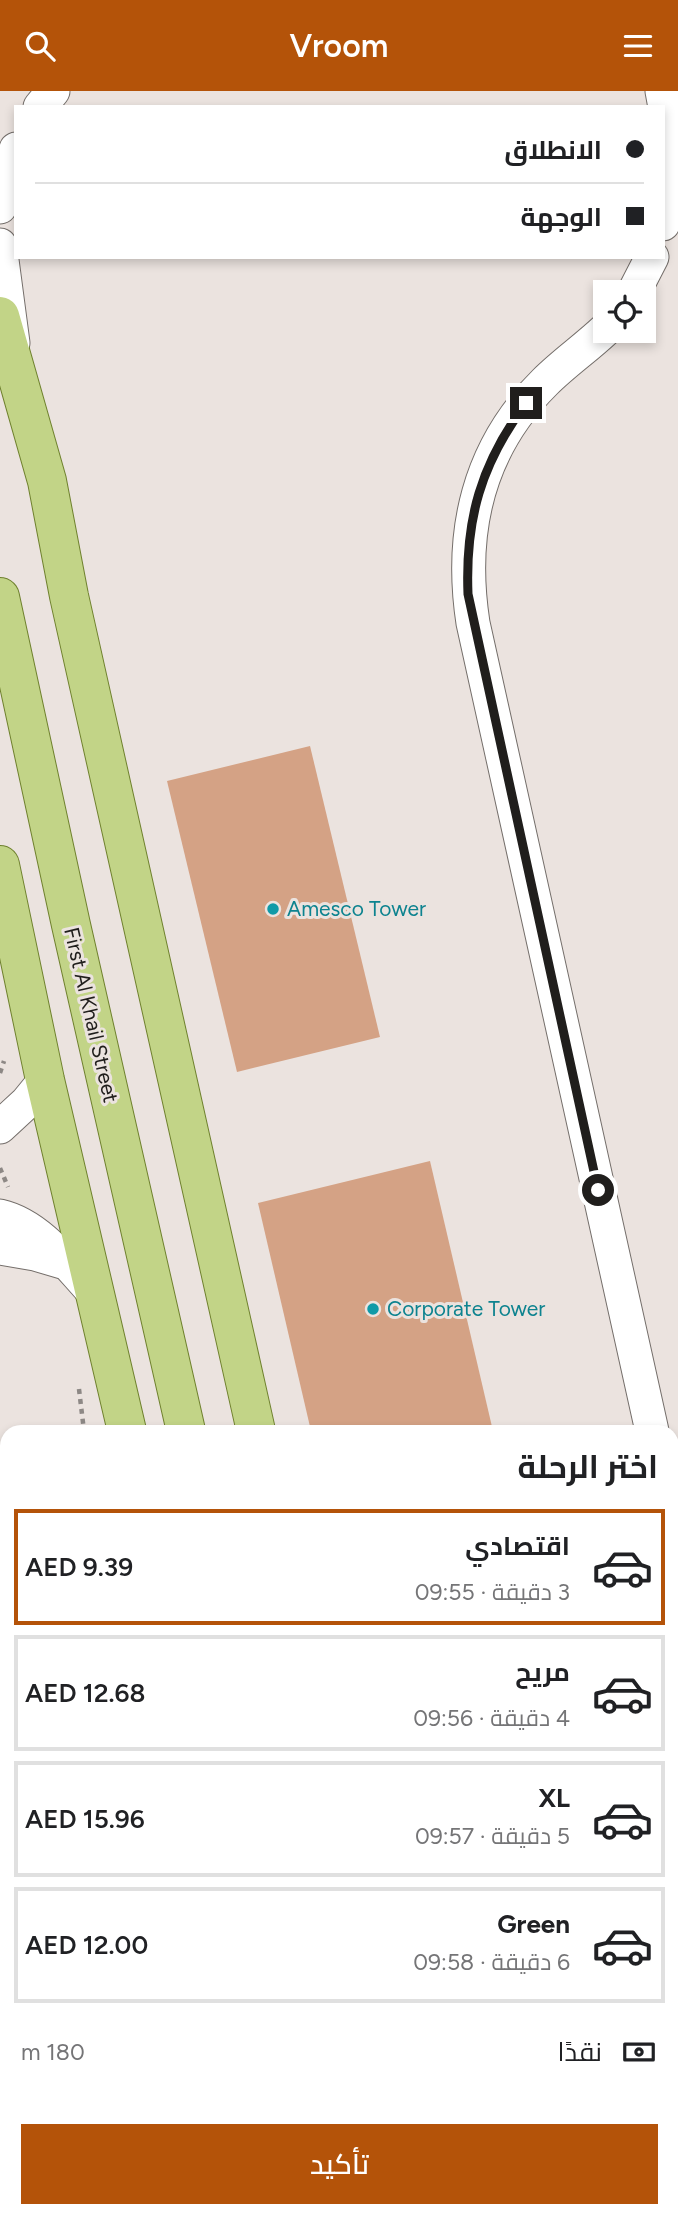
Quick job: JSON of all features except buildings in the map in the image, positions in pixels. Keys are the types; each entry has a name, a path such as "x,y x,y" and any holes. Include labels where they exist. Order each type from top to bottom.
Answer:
{"main road":[{"path":"0,316 47,481 69,596 255,1425"},
{"name":"First Al Khail Street","path":"0,597 185,1425"},
{"path":"0,865 45,1080 126,1425"}],"street":[{"path":"42,105 53,91"},
{"path":"665,108 671,165 670,194 665,215"},
{"path":"0,207 2,189 14,155"},
{"path":"0,245 18,377"},
{"path":"640,280 651,259"},
{"path":"593,340 545,382 508,427 494,452 474,507 468,536 467,565 473,623 651,1425"},
{"path":"0,1127 45,1080"},
{"path":"0,1216 28,1229 48,1244 94,1293"},
{"path":"0,1248 66,1263"}],"path":[{"path":"78,1379 82,1425"}],"place":[{"name":"Amesco Tower","path":"273,909"},
{"name":"Corporate Tower","path":"373,1309"}],"route":[{"path":"526,403 508,427 482,479 468,536 468,594 598,1190"}]}
